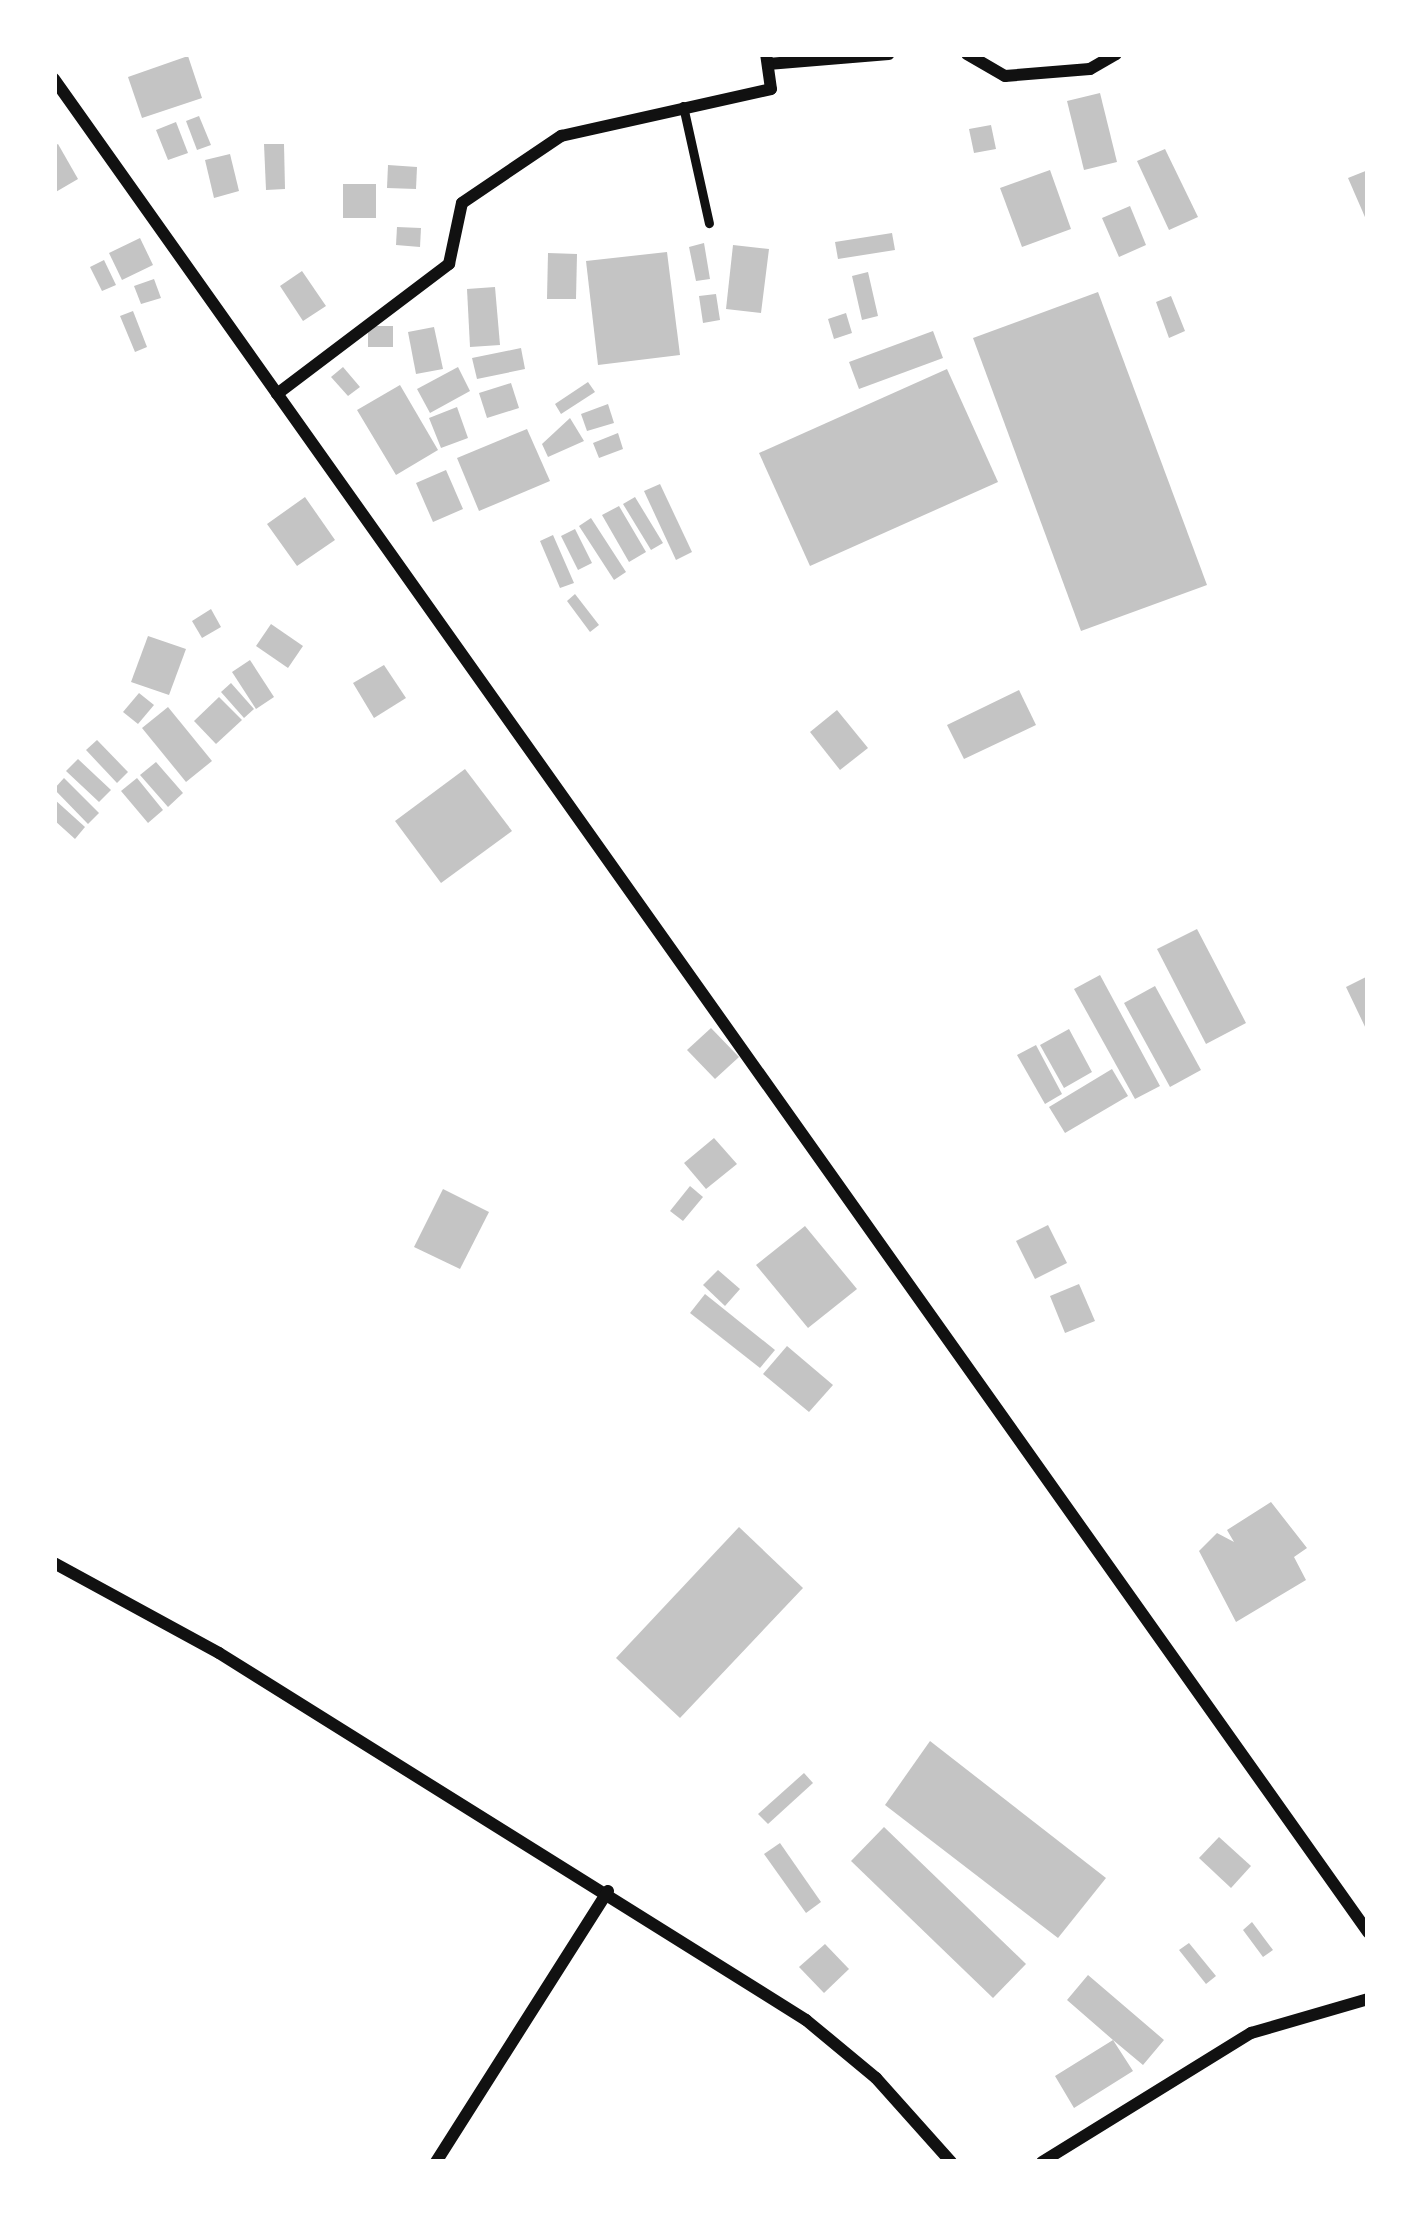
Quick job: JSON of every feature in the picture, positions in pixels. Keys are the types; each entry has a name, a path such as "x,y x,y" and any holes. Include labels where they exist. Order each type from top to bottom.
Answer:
{"street":[{"path":"277,394 449,264 462,203 561,136 771,89 767,59 889,54"},
{"path":"967,54 1005,76 1090,69 1116,54"},
{"path":"54,79 1368,1932"},
{"path":"54,1563 219,1653 608,1891 806,2020 876,2078 951,2162"},
{"path":"436,2162 608,1891"},
{"path":"1042,2162 1251,2033 1368,2000"}],"lane":[{"path":"683,106 709,223"}],"building":[{"path":"188,56 202,98 142,118 128,77"},
{"path":"1100,93 1117,162 1084,170 1067,101"},
{"path":"199,116 211,145 197,150 186,121"},
{"path":"176,122 188,153 168,160 156,130"},
{"path":"991,125 996,149 974,153 969,129"},
{"path":"58,144 78,179 54,193 54,146"},
{"path":"264,144 284,144 285,189 266,190"},
{"path":"1165,149 1198,217 1169,230 1137,161"},
{"path":"230,154 239,191 214,198 205,160"},
{"path":"388,165 417,167 416,189 387,188"},
{"path":"1050,170 1071,229 1022,247 1000,188"},
{"path":"1368,170 1368,224 1348,178"},
{"path":"343,184 376,184 376,218 343,218"},
{"path":"1130,206 1146,245 1119,257 1102,218"},
{"path":"397,227 421,228 420,247 396,245"},
{"path":"892,233 895,250 838,259 835,242"},
{"path":"140,238 153,265 122,280 109,253"},
{"path":"704,243 710,279 696,281 689,247"},
{"path":"733,245 769,249 761,313 726,309"},
{"path":"667,252 680,355 598,365 586,261"},
{"path":"548,253 577,254 576,299 547,299"},
{"path":"104,260 116,285 102,291 90,267"},
{"path":"302,271 326,306 303,321 280,286"},
{"path":"868,272 878,316 862,320 852,276"},
{"path":"154,279 161,298 141,304 134,286"},
{"path":"495,287 500,345 470,347 467,289"},
{"path":"1098,292 1207,585 1081,631 973,338"},
{"path":"716,294 720,320 703,323 699,296"},
{"path":"1171,296 1185,331 1169,338 1156,302"},
{"path":"133,311 147,347 135,352 120,316"},
{"path":"846,313 852,333 834,339 828,319"},
{"path":"368,326 393,326 393,347 368,347"},
{"path":"434,327 443,369 416,374 408,332"},
{"path":"933,331 943,358 859,389 849,362"},
{"path":"521,348 525,369 477,379 472,358"},
{"path":"343,367 360,387 348,396 331,377"},
{"path":"458,367 470,391 430,413 417,389"},
{"path":"947,369 998,482 810,566 759,453"},
{"path":"588,382 595,392 561,414 555,404"},
{"path":"511,383 519,408 487,418 479,393"},
{"path":"400,385 438,450 396,475 357,410"},
{"path":"608,404 614,423 587,431 581,414"},
{"path":"457,407 468,438 441,448 429,418"},
{"path":"570,418 584,441 548,457 542,444"},
{"path":"527,429 550,481 479,511 457,458"},
{"path":"618,433 623,449 599,458 593,443"},
{"path":"446,470 463,509 433,522 416,483"},
{"path":"660,484 692,552 676,560 644,491"},
{"path":"305,497 335,540 297,566 267,524"},
{"path":"635,497 663,543 651,550 623,504"},
{"path":"619,506 646,552 629,562 602,515"},
{"path":"591,518 626,572 614,580 579,526"},
{"path":"575,529 592,563 578,570 561,536"},
{"path":"553,535 574,583 560,588 540,541"},
{"path":"575,594 599,625 590,632 567,601"},
{"path":"211,609 221,627 202,638 192,621"},
{"path":"271,624 303,646 288,668 256,646"},
{"path":"148,636 186,649 169,695 131,682"},
{"path":"250,660 274,697 256,709 232,672"},
{"path":"384,665 406,698 374,718 353,683"},
{"path":"231,683 254,709 244,718 221,692"},
{"path":"1019,690 1036,725 964,759 947,725"},
{"path":"139,693 154,705 138,724 123,712"},
{"path":"219,697 242,720 216,744 194,721"},
{"path":"168,707 212,761 186,782 142,728"},
{"path":"837,710 868,748 840,770 810,732"},
{"path":"97,740 128,772 117,783 86,750"},
{"path":"78,759 111,790 99,802 66,771"},
{"path":"156,762 183,793 168,807 140,775"},
{"path":"465,769 512,831 441,883 395,821"},
{"path":"64,778 99,813 88,824 54,789"},
{"path":"137,778 163,810 148,823 121,791"},
{"path":"54,799 85,827 75,839 54,820"},
{"path":"1197,929 1246,1023 1206,1044 1157,949"},
{"path":"1100,975 1160,1086 1135,1099 1074,989"},
{"path":"1368,976 1368,1033 1346,987"},
{"path":"1155,986 1201,1070 1170,1087 1124,1003"},
{"path":"711,1028 739,1057 715,1079 687,1050"},
{"path":"1069,1029 1092,1072 1064,1088 1040,1045"},
{"path":"1036,1045 1062,1094 1045,1104 1017,1055"},
{"path":"1112,1069 1128,1096 1065,1133 1049,1107"},
{"path":"714,1138 737,1164 706,1189 684,1163"},
{"path":"690,1186 703,1197 683,1221 670,1211"},
{"path":"443,1189 489,1212 460,1269 414,1247"},
{"path":"1048,1225 1067,1263 1035,1279 1016,1241"},
{"path":"805,1226 857,1289 808,1328 756,1265"},
{"path":"718,1270 740,1289 725,1306 703,1285"},
{"path":"1079,1284 1095,1321 1065,1333 1050,1296"},
{"path":"705,1294 775,1350 760,1368 690,1313"},
{"path":"787,1346 833,1385 809,1412 763,1374"},
{"path":"1271,1502 1307,1548 1294,1557 1306,1580 1236,1622 1199,1551 1217,1533 1234,1542 1227,1530"},
{"path":"739,1527 803,1588 680,1718 616,1658"},
{"path":"930,1741 1106,1878 1058,1938 885,1805"},
{"path":"804,1773 813,1783 768,1824 758,1814"},
{"path":"884,1827 1026,1964 993,1998 851,1861"},
{"path":"1219,1837 1251,1866 1231,1888 1199,1858"},
{"path":"780,1843 821,1902 806,1913 764,1854"},
{"path":"1252,1922 1273,1950 1263,1957 1243,1930"},
{"path":"1189,1943 1216,1976 1206,1984 1179,1950"},
{"path":"825,1944 849,1969 824,1993 799,1967"},
{"path":"1088,1975 1164,2040 1143,2065 1067,2000"},
{"path":"1113,2040 1133,2071 1074,2108 1055,2076"}]}
